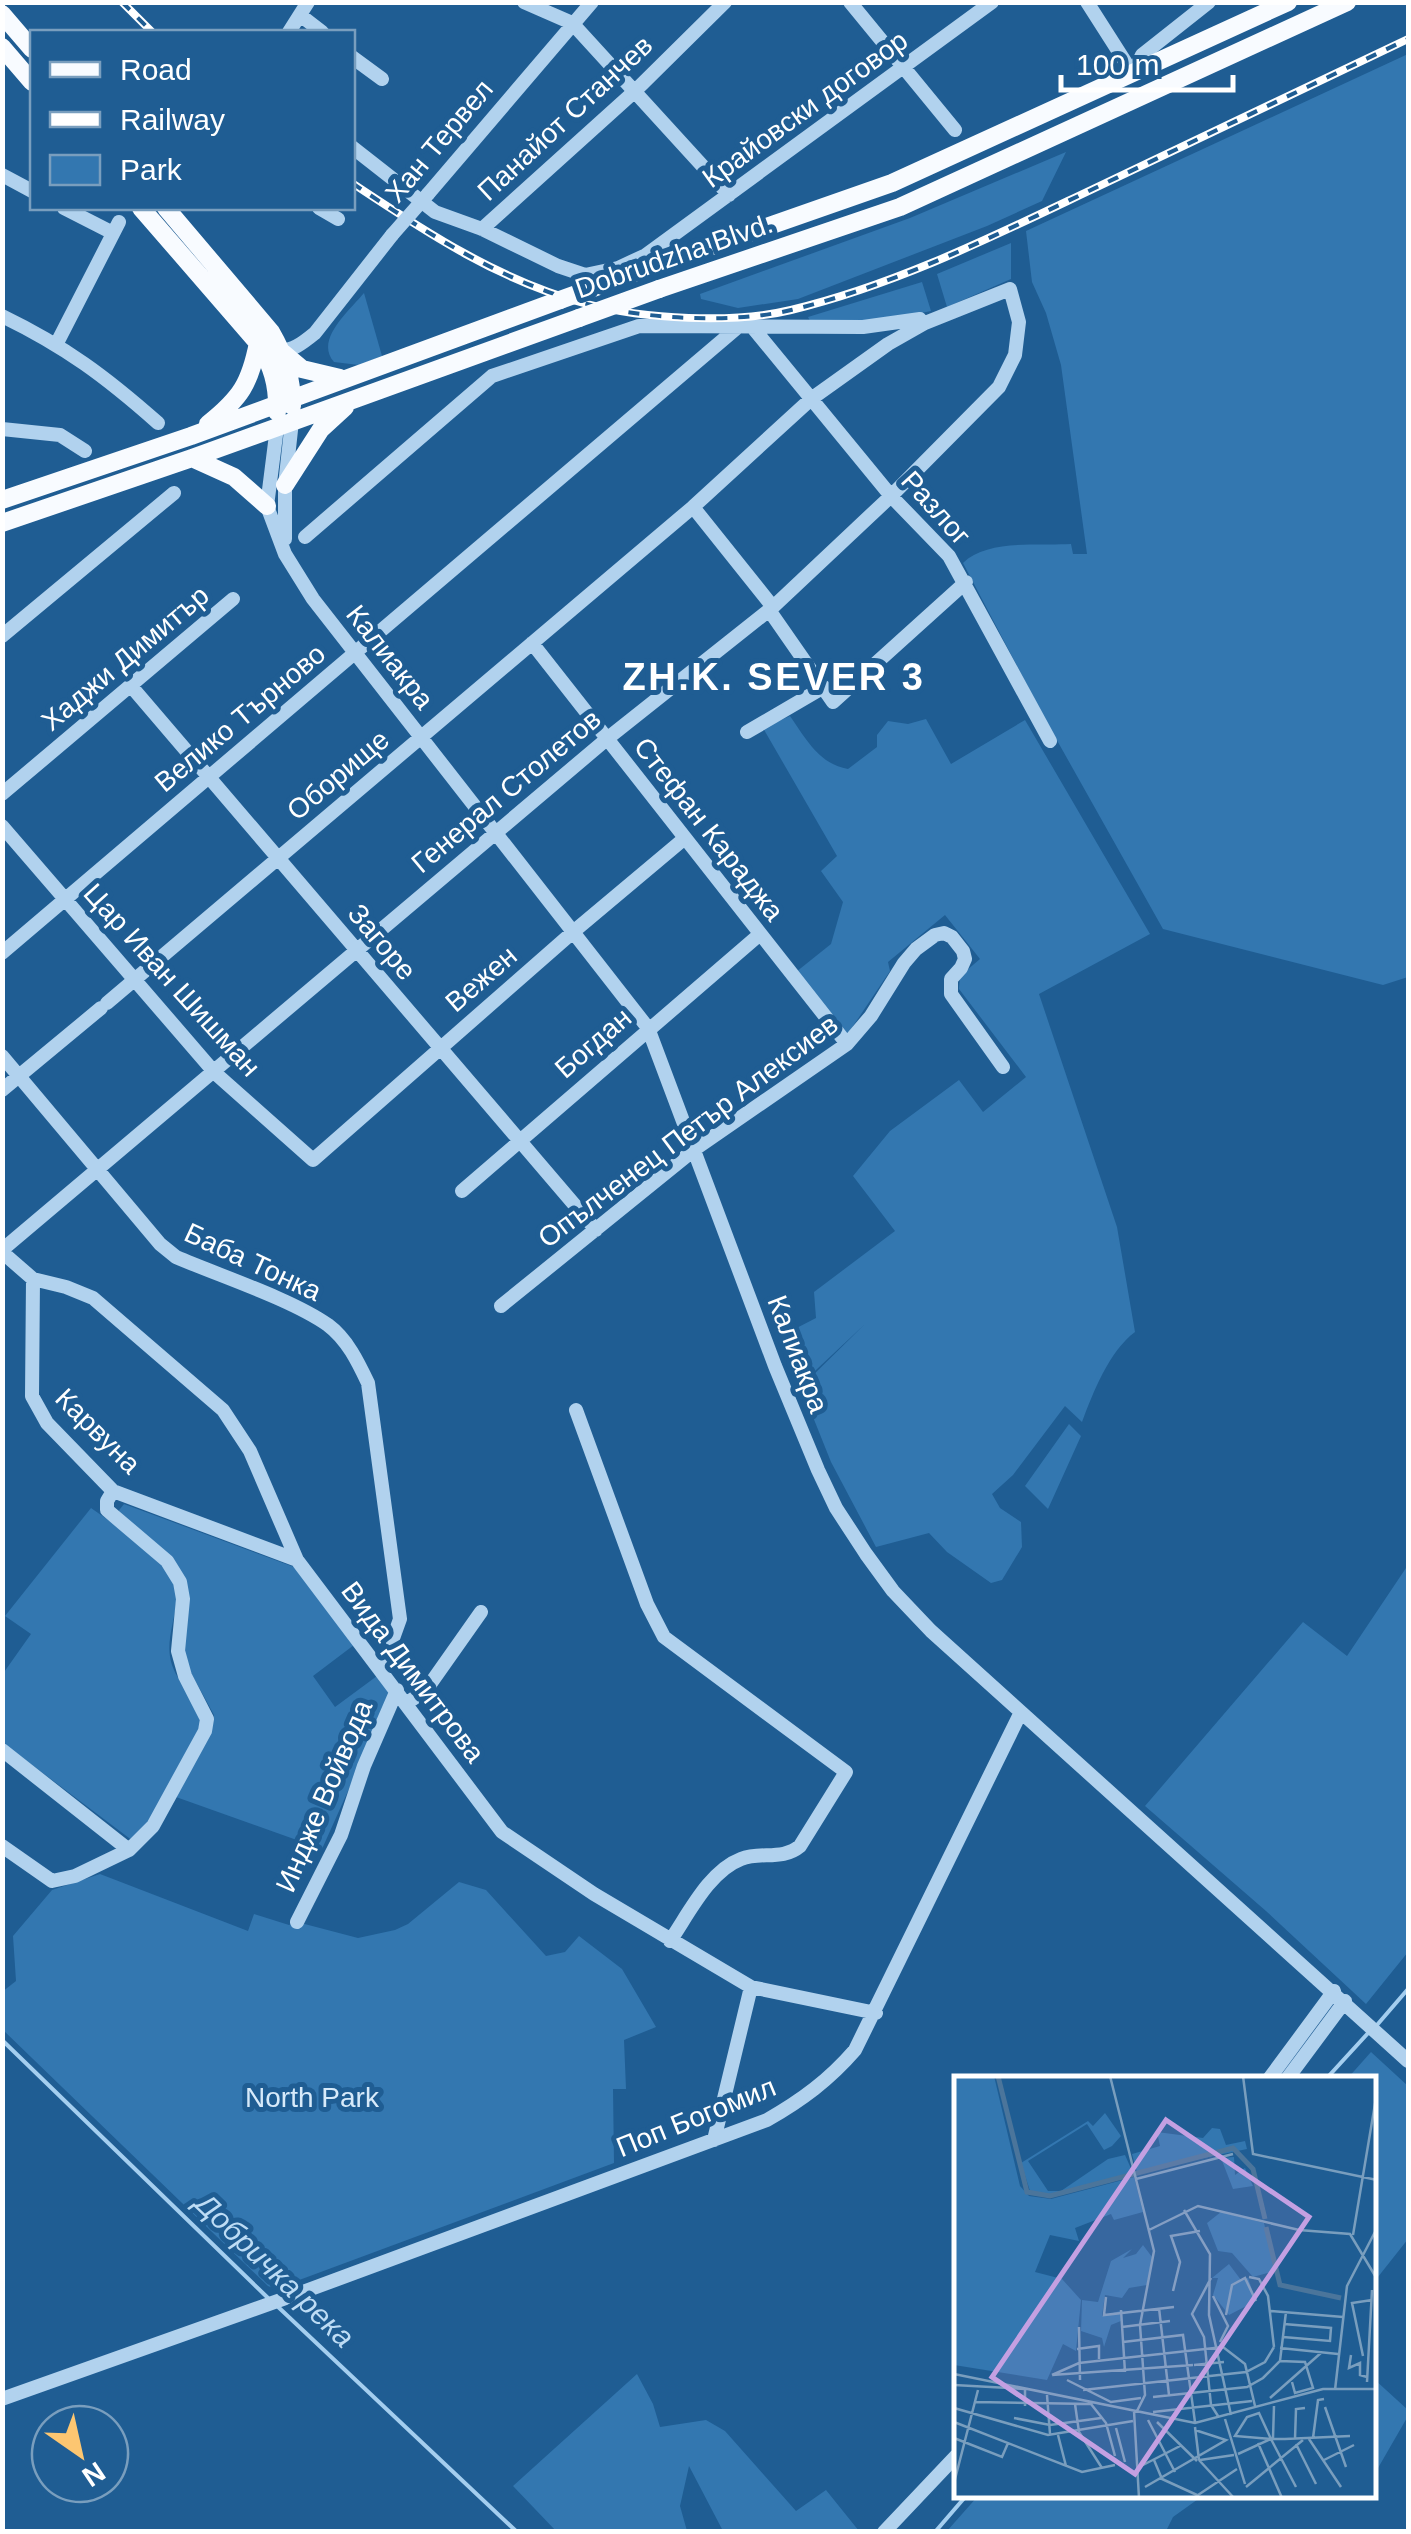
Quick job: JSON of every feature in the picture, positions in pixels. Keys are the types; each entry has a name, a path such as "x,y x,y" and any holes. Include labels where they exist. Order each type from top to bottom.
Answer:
{"main road":[{"name":"Dobrudzha Blvd.","path":"2,500 192,436 560,300 644,262 892,183 1288,2"},
{"name":"Dobrudzha Blvd.","path":"2,523 918,200 1347,2"},
{"path":"2,14 30,48"},
{"path":"2,47 30,80"},
{"path":"144,210 258,342 285,401"},
{"path":"168,210 270,332 282,352 291,380 284,424"},
{"path":"464,335 470,358"},
{"path":"192,436 242,393 252,372 258,342"},
{"path":"282,352 302,369 346,379"},
{"path":"285,485 321,429 352,400"},
{"path":"192,458 234,477 267,506"}],"street":[{"path":"524,2 572,23 729,195"},
{"name":"Хан Тервел","path":"282,352 302,344 315,333 392,235 592,2"},
{"name":"Панайот Станчев","path":"482,229 635,91 725,2"},
{"path":"850,2 955,130"},
{"name":"Крайовски договор","path":"355,148 434,212 586,274 618,268 644,262 992,2"},
{"path":"1087,2 1134,74"},
{"path":"1134,74 1142,55 1209,2"},
{"path":"290,30 304,9 320,30"},
{"path":"355,59 382,79"},
{"path":"2,175 30,190"},
{"path":"57,343 116,228 69,210"},
{"path":"323,210 338,219"},
{"name":"Оборище","path":"2,1090 693,507 811,399 888,344 946,314 1010,290"},
{"name":"Генерал Столетов","path":"2,1251 215,1074 495,832 771,608 890,496 998,387 1015,355 1018,322 1010,290"},
{"path":"305,537 492,376 639,326 896,324 946,314"},
{"path":"2,316 57,343 158,423"},
{"name":"Разлог","path":"746,328 811,399 890,496 949,556 1050,741"},
{"name":"Велико Търново","path":"2,953 354,653 746,328"},
{"path":"258,342 282,352"},
{"path":"284,424 285,554"},
{"name":"Калиакра","path":"284,424 267,506 285,554 354,653 648,1028 804,1439 836,1508 893,1592 1020,1714 1408,2060"},
{"path":"2,429 60,434 85,451"},
{"path":"2,636 174,492"},
{"path":"693,507 771,608 833,702 966,582"},
{"name":"Хаджи Димитър","path":"2,794 233,599"},
{"name":"Стефан Караджа","path":"532,643 846,1044"},
{"name":"Загоре","path":"130,686 596,1230"},
{"path":"747,732 824,687"},
{"name":"Цар Иван Шишман","path":"2,826 215,1074 312,1160"},
{"name":"Вежен","path":"312,1160 685,838"},
{"name":"Опълченец Петър Алексиев","path":"502,1306 695,1150 846,1044 872,1016 916,949 935,934 952,936 965,959 951,979 952,994 1004,1066"},
{"name":"Богдан","path":"462,1191 759,935"},
{"name":"Баба Тонка","path":"2,1056 176,1258 305,1312 329,1326 358,1362 368,1383 400,1619 382,1669"},
{"name":"Вида Димитрова","path":"2,1251 33,1280 66,1286 92,1298 224,1410 250,1451 297,1560 502,1832 670,1941 751,1987 876,2012"},
{"name":"Карвуна","path":"33,1280 30,1377 34,1402 47,1423 113,1490 297,1560"},
{"path":"576,1410 646,1604 664,1638 846,1772 800,1846 791,1854 753,1856 730,1864 704,1892 670,1941"},
{"path":"2,1846 52,1881 75,1876 130,1850 154,1826 205,1731 208,1719 185,1676 178,1651 183,1599 180,1582 167,1560 107,1510 113,1490"},
{"name":"Индже Войвода","path":"296,1922 340,1835 364,1766 402,1696 426,1690 481,1612"},
{"name":"Поп Богомил","path":"2,2399 300,2294 768,2120 800,2102 828,2080 855,2050 1020,1714"},
{"path":"2,1750 130,1850"},
{"path":"714,2140 751,1987"},
{"path":"1272,2076 1339,1996"},
{"path":"1289,2076 1339,1996"},
{"path":"884,2532 954,2458"}],"green space":[{"path":"1408,54 1408,977 1383,985 1163,929 963,563 986,550 1014,545 1071,544 1073,554 1087,554 1061,365 1032,282 1026,231"},
{"path":"1066,152 1042,201 987,226 798,299 738,308 701,299 700,294 910,218"},
{"path":"1011,243 1011,279 947,307 937,274"},
{"path":"922,282 931,311 887,320 811,323 808,317"},
{"path":"364,293 382,356 359,365 334,362 328,344 331,335"},
{"path":"790,716 821,756 848,769 877,747 877,735 888,721 908,724 926,719 951,764 1025,720 1150,934 1039,994 1117,1227 1135,1332 1110,1361 1082,1422 1065,1406 1013,1475 992,1494 1000,1508 1021,1522 1022,1547 1002,1580 991,1583 947,1552 929,1533 876,1547 831,1462 801,1387 865,1324 800,1385 783,1335 816,1318 814,1292 895,1231 853,1176 890,1131 959,1080 983,1112 1026,1077 959,989 960,976 980,959 945,915 888,962 890,971 845,1034 796,972 831,944 843,902 821,871 837,856 763,728"},
{"path":"1069,1424 1081,1436 1048,1509 1025,1486"},
{"path":"124,1504 294,1567 354,1645 313,1676 335,1707 377,1676 391,1695 322,1849 176,1797 213,1725 214,1715 184,1660 184,1577 116,1514"},
{"path":"91,1508 147,1547 169,1572 176,1603 170,1657 200,1719 200,1728 143,1832 133,1841 3,1743 2,1675 31,1634 5,1616"},
{"path":"1408,1565 1408,1952 1366,2004 1145,1806 1303,1622 1347,1656"},
{"name":"North Park","path":"100,1874 248,1931 254,1914 358,1938 408,1924 459,1882 486,1890 546,1956 565,1952 579,1936 622,1969 656,2027 624,2040 626,2089 613,2089 614,2163 275,2289 268,2286 3,2030 2,1992 16,1981 13,1936 52,1890"},
{"path":"1371,2052 1408,2086 1408,2239 1376,2279 1376,2076 1350,2076"},
{"path":"637,2374 660,2427 706,2420 725,2431 796,2511 826,2490 859,2531 723,2531 689,2466 680,2506 687,2531 556,2531 513,2486"},
{"path":"1376,2381 1408,2410 1376,2472"},
{"path":"975,2499 1198,2499 1173,2517 1166,2531 947,2531"}],"waterway":[{"name":"Добричка река","path":"1377,2025 1408,1989"},
{"name":"Добричка река","path":"1329,2076 1370,2031"},
{"name":"Добричка река","path":"2,2040 268,2298"},
{"name":"Добричка река","path":"275,2304 517,2532"},
{"name":"Добричка река","path":"935,2532 963,2499"}],"railway":[{"path":"122,2 150,30"},
{"path":"355,185 494,269 587,304 661,316 716,318 768,314 830,300 945,257 1408,39"}],"district":[{"name":"ZH.K. SEVER 3","path":"774,677"}]}
